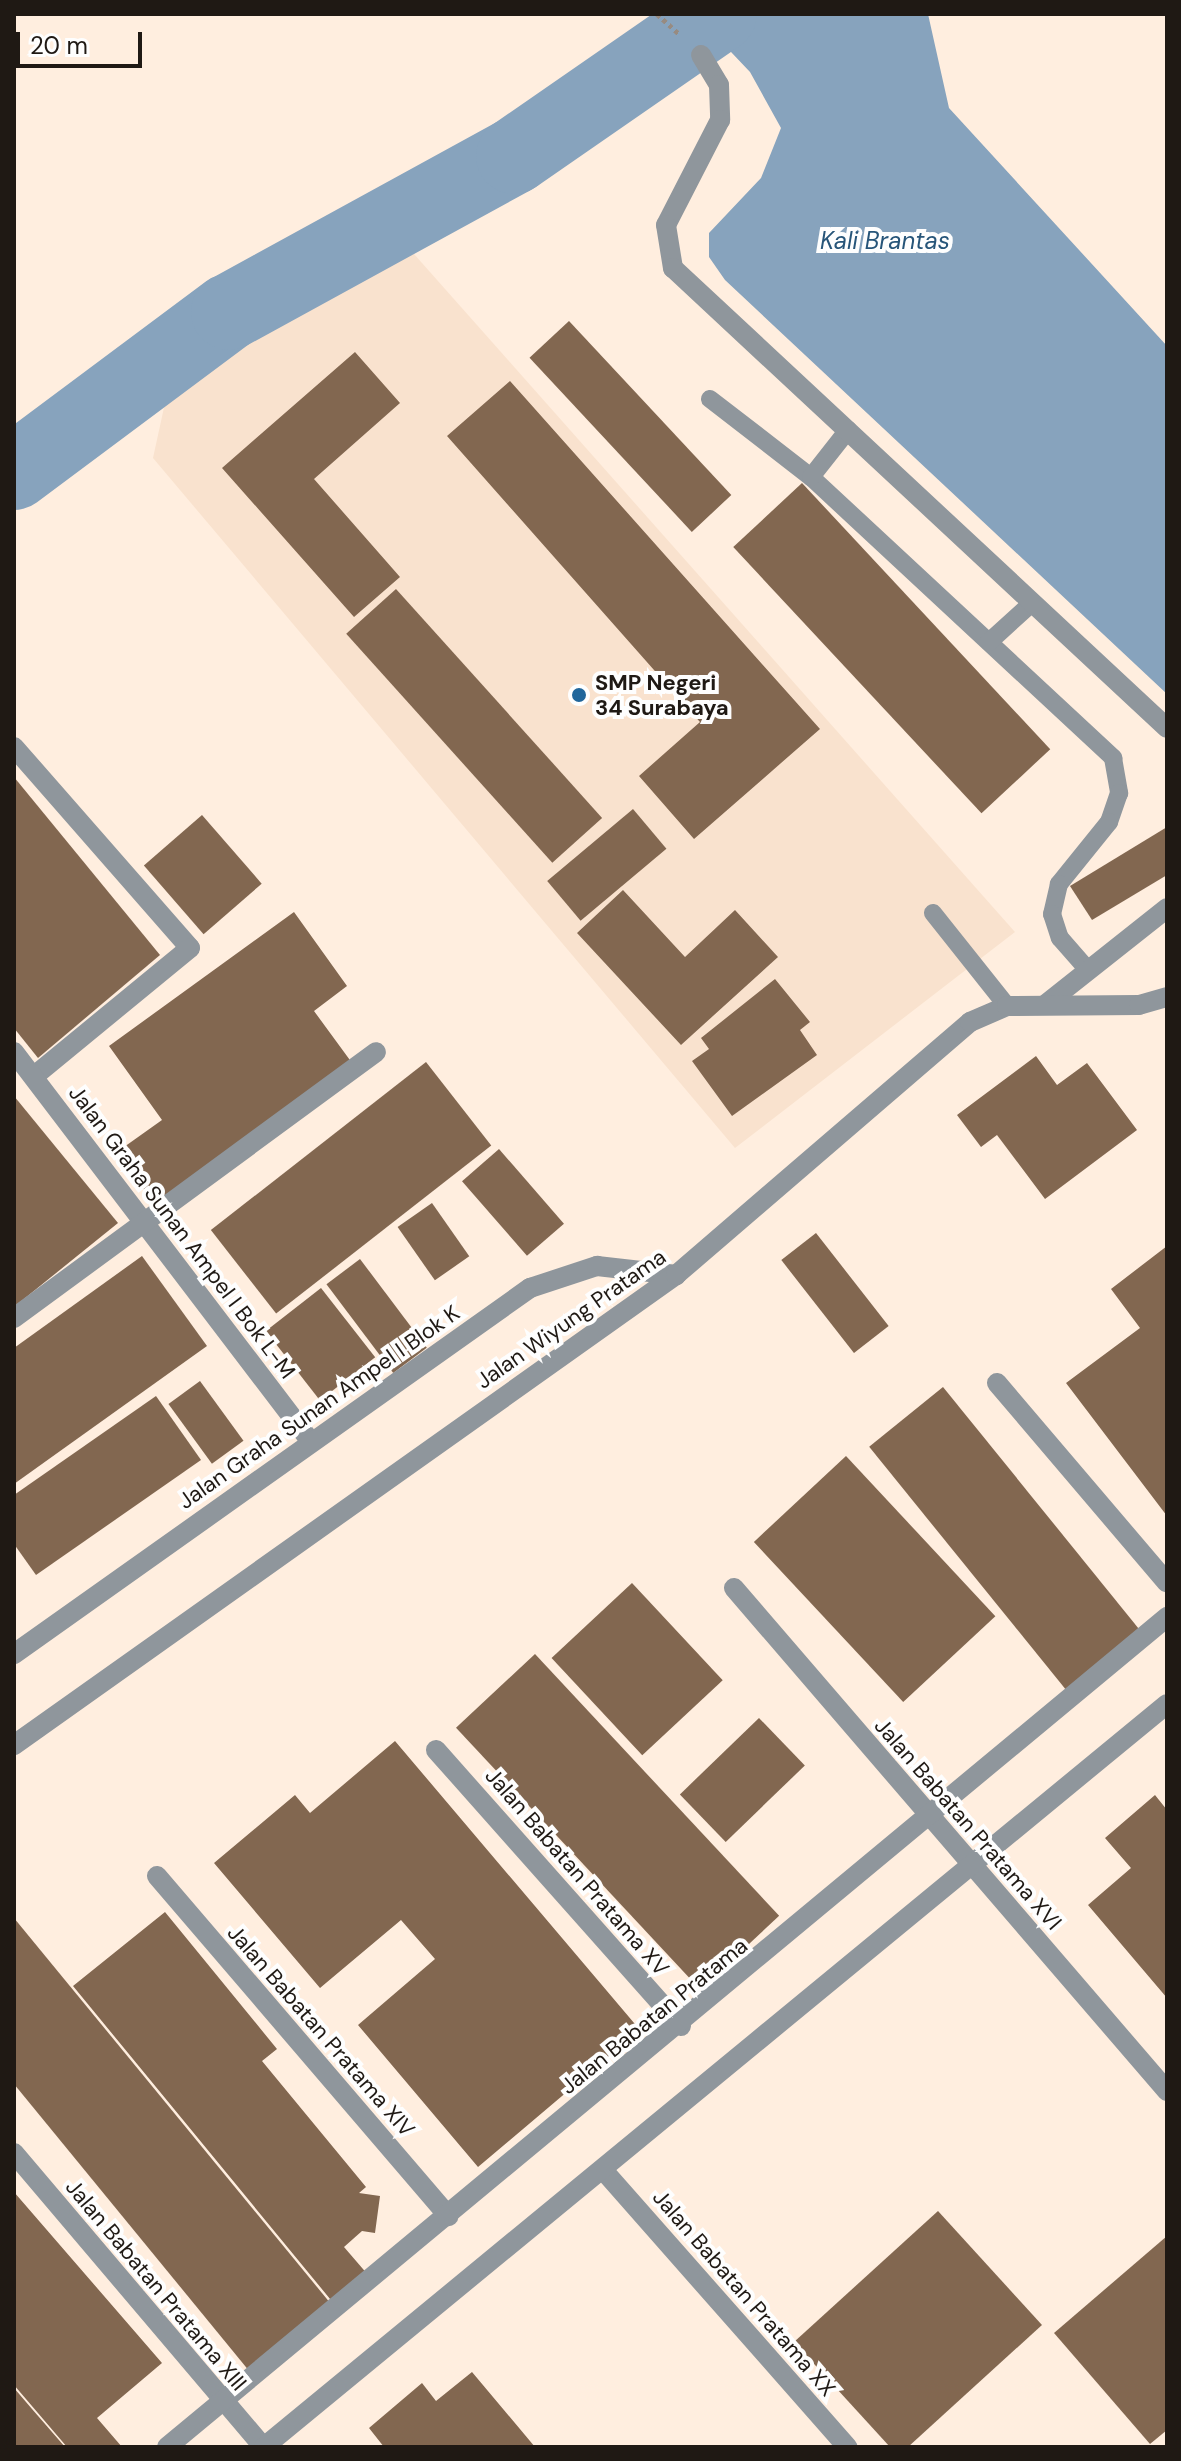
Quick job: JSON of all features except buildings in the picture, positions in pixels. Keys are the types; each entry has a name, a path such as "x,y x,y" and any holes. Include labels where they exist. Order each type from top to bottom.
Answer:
{"street":[{"path":"701,55 719,85 720,120 666,225 664,246 696,291 1167,728"},
{"path":"14,747 190,948 34,1076"},
{"path":"1046,1004 1167,908"},
{"name":"Jalan Wiyung Pratama","path":"14,1745 676,1275 970,1022 1007,1006 1139,1005 1167,997"},
{"name":"Jalan Graha Sunan Ampel I Bok L-M","path":"14,1052 310,1441"},
{"path":"14,1318 145,1225 376,1052"},
{"name":"Jalan Graha Sunan Ampel I Blok K","path":"14,1654 310,1441 530,1288 597,1266 676,1275"},
{"path":"997,1383 1167,1583"},
{"name":"Jalan Babatan Pratama XVI","path":"734,1588 1167,2091"},
{"name":"Jalan Babatan Pratama","path":"167,2447 931,1820 1167,1617"},
{"path":"264,2447 973,1868 1167,1704"},
{"name":"Jalan Babatan Pratama XV","path":"436,1750 681,2026"},
{"name":"Jalan Babatan Pratama XIV","path":"157,1876 448,2216"},
{"name":"Jalan Babatan Pratama XIII","path":"14,2153 264,2447"},
{"name":"Jalan Babatan Pratama XX","path":"604,2171 847,2447"}],"lane":[{"path":"710,399 811,477 1113,758 1119,793 1109,822 1059,884 1052,914 1060,938 1088,970"},
{"path":"811,477 848,430"},
{"path":"989,642 1033,602"},
{"path":"933,913 1007,1006"}],"shaded area":[{"name":"SMP Negeri 34 Surabaya","path":"414,254 1015,932 735,1148 153,458 170,380 234,327"}],"water":[{"name":"Kali Brantas","path":"695,14 928,14 949,108 1167,346 1167,694 725,280 709,257 709,233 761,178 781,128 750,72"}],"waterway":[{"path":"14,472 229,312 514,156 719,14"}],"place":[{"name":"SMP Negeri 34 Surabaya","path":"579,695"}]}
